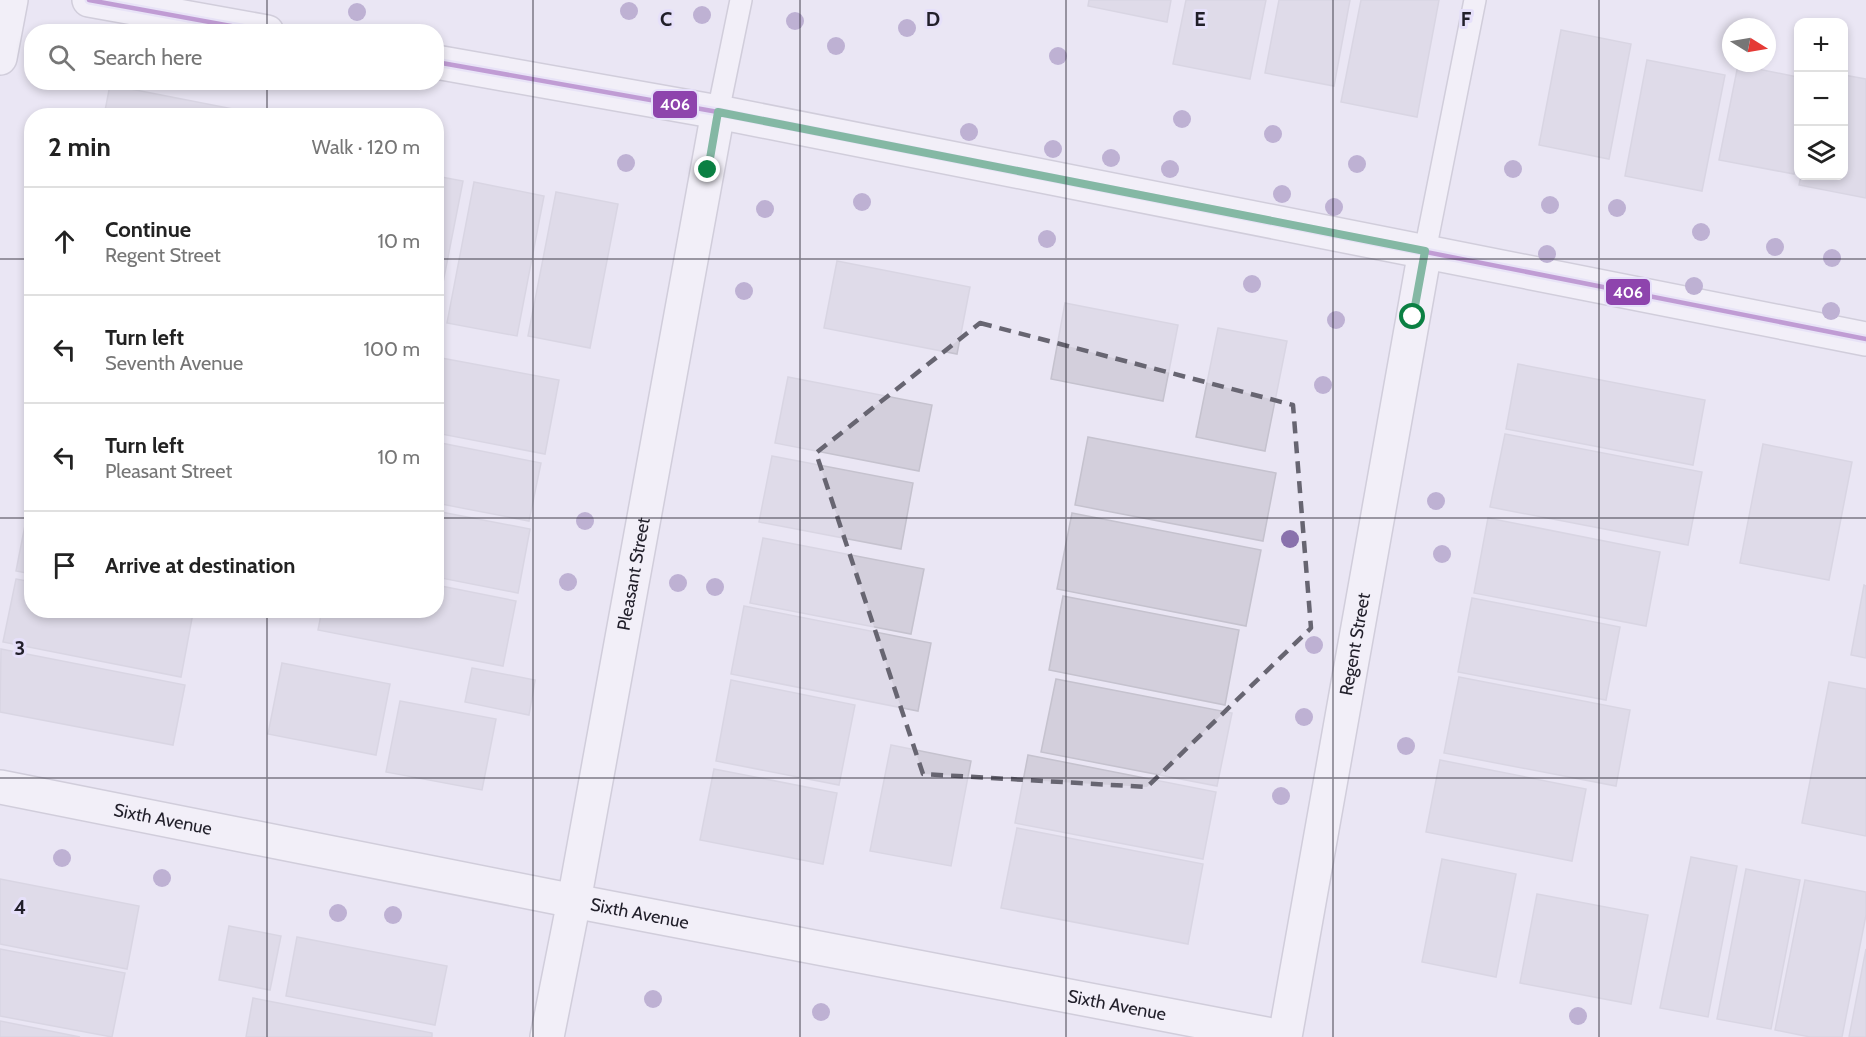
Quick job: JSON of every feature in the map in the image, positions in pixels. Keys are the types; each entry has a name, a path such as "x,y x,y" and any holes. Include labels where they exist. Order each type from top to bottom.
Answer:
{"street":[{"path":"0,58 11,0"},
{"path":"89,0 222,24"},
{"path":"444,63 718,112 1866,339"},
{"name":"Pleasant Street","path":"547,1037 574,902 718,112"},
{"name":"Regent Street","path":"1284,1037 1425,251"},
{"name":"Sixth Avenue","path":"0,787 574,902 1284,1037"}],"lane":[{"path":"718,112 741,0"},
{"path":"1425,251 1475,0"}],"highlighted area":[{"path":"980,323 1293,405 1311,628 1147,787 923,774 816,453"}],"building":[{"path":"1089,0 1171,0 1167,22 1088,6"},
{"path":"1186,0 1266,0 1250,79 1173,64"},
{"path":"1279,0 1350,0 1334,86 1265,73"},
{"path":"1361,0 1439,0 1417,117 1341,102"},
{"path":"1561,30 1631,44 1609,159 1539,145"},
{"path":"1647,60 1725,75 1702,191 1625,176"},
{"path":"1737,72 1773,72 1794,76 1794,174 1719,160"},
{"path":"1848,76 1866,79 1866,198 1799,185 1800,180 1848,180"},
{"path":"109,90 136,90 228,108 106,108"},
{"path":"444,177 463,181 444,278"},
{"path":"474,182 544,196 517,336 447,323"},
{"path":"556,192 618,204 590,348 528,336"},
{"path":"837,261 970,287 957,354 824,328"},
{"path":"1065,303 1178,325 1163,401 1051,379"},
{"path":"1218,328 1287,341 1265,451 1196,437"},
{"path":"444,358 559,380 545,454 444,435"},
{"path":"1518,364 1705,400 1693,465 1506,429"},
{"path":"788,377 932,405 919,471 775,443"},
{"path":"1505,434 1702,472 1688,545 1490,507"},
{"path":"1088,437 1276,473 1263,541 1075,505"},
{"path":"444,444 541,463 529,521 444,505"},
{"path":"1763,444 1852,462 1829,580 1740,563"},
{"path":"772,456 913,483 901,549 759,522"},
{"path":"444,513 530,529 518,593 444,579"},
{"path":"1072,513 1261,550 1246,626 1057,589"},
{"path":"1488,518 1660,552 1646,626 1474,593"},
{"path":"24,530 24,572 16,571"},
{"path":"763,538 924,569 911,634 750,603"},
{"path":"16,579 24,580 24,618 192,618 181,677 3,642"},
{"path":"1864,585 1866,586 1866,658 1851,655"},
{"path":"444,587 516,601 503,666 318,630 320,618 444,618"},
{"path":"1063,596 1239,630 1225,705 1049,670"},
{"path":"1472,598 1620,627 1606,700 1458,672"},
{"path":"744,606 931,643 918,711 731,674"},
{"path":"1,649 185,685 173,745 0,712"},
{"path":"282,663 390,684 376,755 268,734"},
{"path":"472,668 535,680 529,715 465,702"},
{"path":"1459,677 1630,710 1616,786 1444,753"},
{"path":"1056,679 1232,713 1217,786 1041,752"},
{"path":"731,680 855,705 839,785 716,761"},
{"path":"1829,682 1866,689 1866,836 1802,823"},
{"path":"400,701 496,719 482,790 386,772"},
{"path":"891,745 971,761 951,866 870,851"},
{"path":"1028,755 1216,792 1203,859 1015,823"},
{"path":"1440,760 1586,789 1572,861 1426,832"},
{"path":"714,769 837,793 823,864 700,840"},
{"path":"1017,828 1203,864 1188,944 1001,908"},
{"path":"1691,857 1737,866 1708,1017 1660,1008"},
{"path":"1442,859 1516,874 1496,977 1422,962"},
{"path":"1746,869 1800,880 1771,1029 1717,1019"},
{"path":"0,879 139,906 127,969 0,944"},
{"path":"1805,880 1866,892 1866,915 1842,1037 1810,1037 1775,1030"},
{"path":"1537,894 1648,915 1631,1004 1520,983"},
{"path":"229,926 281,936 270,990 219,980"},
{"path":"297,937 447,966 435,1025 286,996"},
{"path":"0,949 125,973 112,1037 0,1016"},
{"path":"1866,949 1866,1037 1849,1037"},
{"path":"253,998 432,1033 432,1037 246,1037"},
{"path":"0,1021 80,1037 0,1037"}],"transit line":[{"name":"406","path":"89,0 220,24"},
{"name":"406","path":"444,63 718,112 1866,339"}],"route":[{"path":"708,170 718,112 1425,251 1413,317"}]}
